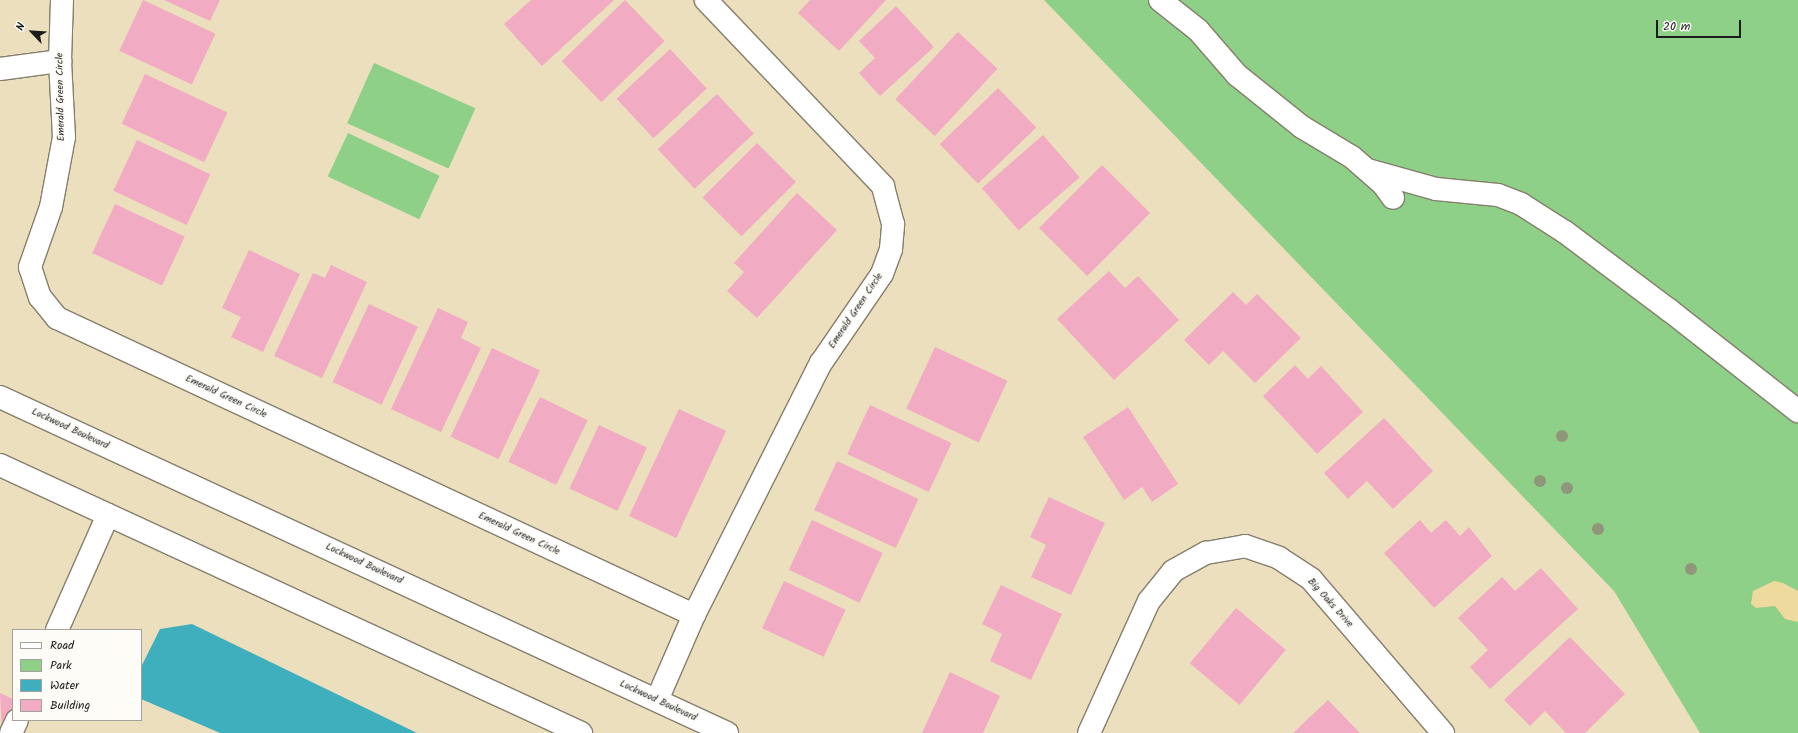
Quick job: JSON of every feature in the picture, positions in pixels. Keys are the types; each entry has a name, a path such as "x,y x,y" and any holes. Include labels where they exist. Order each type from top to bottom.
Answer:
{"street":[{"name":"Emerald Green Circle","path":"62,0 60,61 64,137 51,207 30,267 40,297 57,318 694,615"},
{"name":"Emerald Green Circle","path":"657,700 694,615 822,364 882,274 892,249 893,224 883,186 706,0"},
{"path":"1160,0 1198,30 1228,66 1256,91 1302,127 1344,150 1383,184 1393,198"},
{"path":"0,69 60,61"},
{"path":"1368,170 1436,189 1498,195 1521,204 1565,232 1703,336 1798,411"},
{"name":"Lockwood Boulevard","path":"0,397 727,733"},
{"path":"0,465 581,733"},
{"path":"57,629 108,515"},
{"name":"Big Oaks Drive","path":"1089,733 1149,602 1173,571 1206,553 1245,546 1279,558 1311,579 1443,733"},
{"path":"11,733 17,721"}],"green space":[{"path":"1044,0 1798,0 1798,733 1700,733 1614,591"},
{"path":"374,63 475,108 449,168 347,123"},
{"path":"348,133 440,176 419,219 328,177"}],"sand":[{"path":"1774,581 1783,583 1798,591 1798,622 1785,619 1775,606 1756,608 1751,604 1753,591"}],"water":[{"path":"192,624 417,733 220,733 142,699 142,665 160,629"}],"building":[{"path":"143,0 216,34 192,85 119,51"},
{"path":"164,0 220,0 210,21"},
{"path":"531,0 614,0 542,66 504,24"},
{"path":"625,0 665,41 601,102 562,61"},
{"path":"810,0 886,0 839,51 798,13"},
{"path":"896,6 934,47 880,96 859,73 875,58 859,41"},
{"path":"958,32 997,69 935,136 895,99"},
{"path":"670,49 707,88 653,138 617,99"},
{"path":"145,74 227,112 204,162 122,124"},
{"path":"998,88 1036,128 978,184 940,144"},
{"path":"717,94 754,133 695,189 658,149"},
{"path":"1043,135 1080,177 1019,230 982,188"},
{"path":"137,140 210,174 187,225 113,191"},
{"path":"757,143 796,182 741,236 703,197"},
{"path":"1102,165 1150,213 1087,276 1039,228"},
{"path":"797,193 837,230 757,318 727,291 744,272 734,263"},
{"path":"115,204 185,237 162,285 92,253"},
{"path":"249,250 300,274 263,352 231,337 241,317 222,308"},
{"path":"331,265 367,282 322,378 274,356 313,273 325,278"},
{"path":"1109,271 1125,288 1138,276 1179,320 1114,380 1057,319"},
{"path":"1233,292 1246,305 1257,294 1301,338 1255,383 1223,351 1209,365 1184,340"},
{"path":"369,304 418,327 382,405 333,382"},
{"path":"438,308 468,322 461,338 481,348 441,432 391,409"},
{"path":"935,347 1008,381 979,442 906,409"},
{"path":"492,348 540,370 499,459 451,437"},
{"path":"1295,365 1308,379 1321,366 1363,412 1317,454 1263,396"},
{"path":"540,397 588,420 556,485 508,462"},
{"path":"870,405 952,443 929,492 847,454"},
{"path":"1128,407 1178,484 1152,502 1142,487 1124,500 1083,437"},
{"path":"679,409 726,431 676,538 629,516"},
{"path":"1384,418 1433,471 1393,509 1367,481 1348,499 1324,473"},
{"path":"599,425 647,447 617,511 569,488"},
{"path":"837,461 919,499 896,548 814,510"},
{"path":"1049,497 1105,523 1071,595 1031,577 1046,545 1030,537"},
{"path":"812,520 883,553 859,603 789,570"},
{"path":"1420,520 1431,533 1446,520 1460,536 1469,527 1492,556 1434,608 1384,553"},
{"path":"1541,568 1578,609 1490,689 1470,667 1488,650 1458,618 1502,577 1515,591"},
{"path":"784,581 846,610 824,657 762,628"},
{"path":"1001,585 1062,614 1031,680 990,661 1002,634 982,624"},
{"path":"1236,608 1286,650 1240,705 1190,663"},
{"path":"1570,637 1625,694 1585,733 1566,733 1545,711 1530,726 1504,700"},
{"path":"950,672 1000,696 983,733 922,733"},
{"path":"0,693 12,699 12,711 2,733"},
{"path":"1328,700 1360,733 1293,733"}]}
